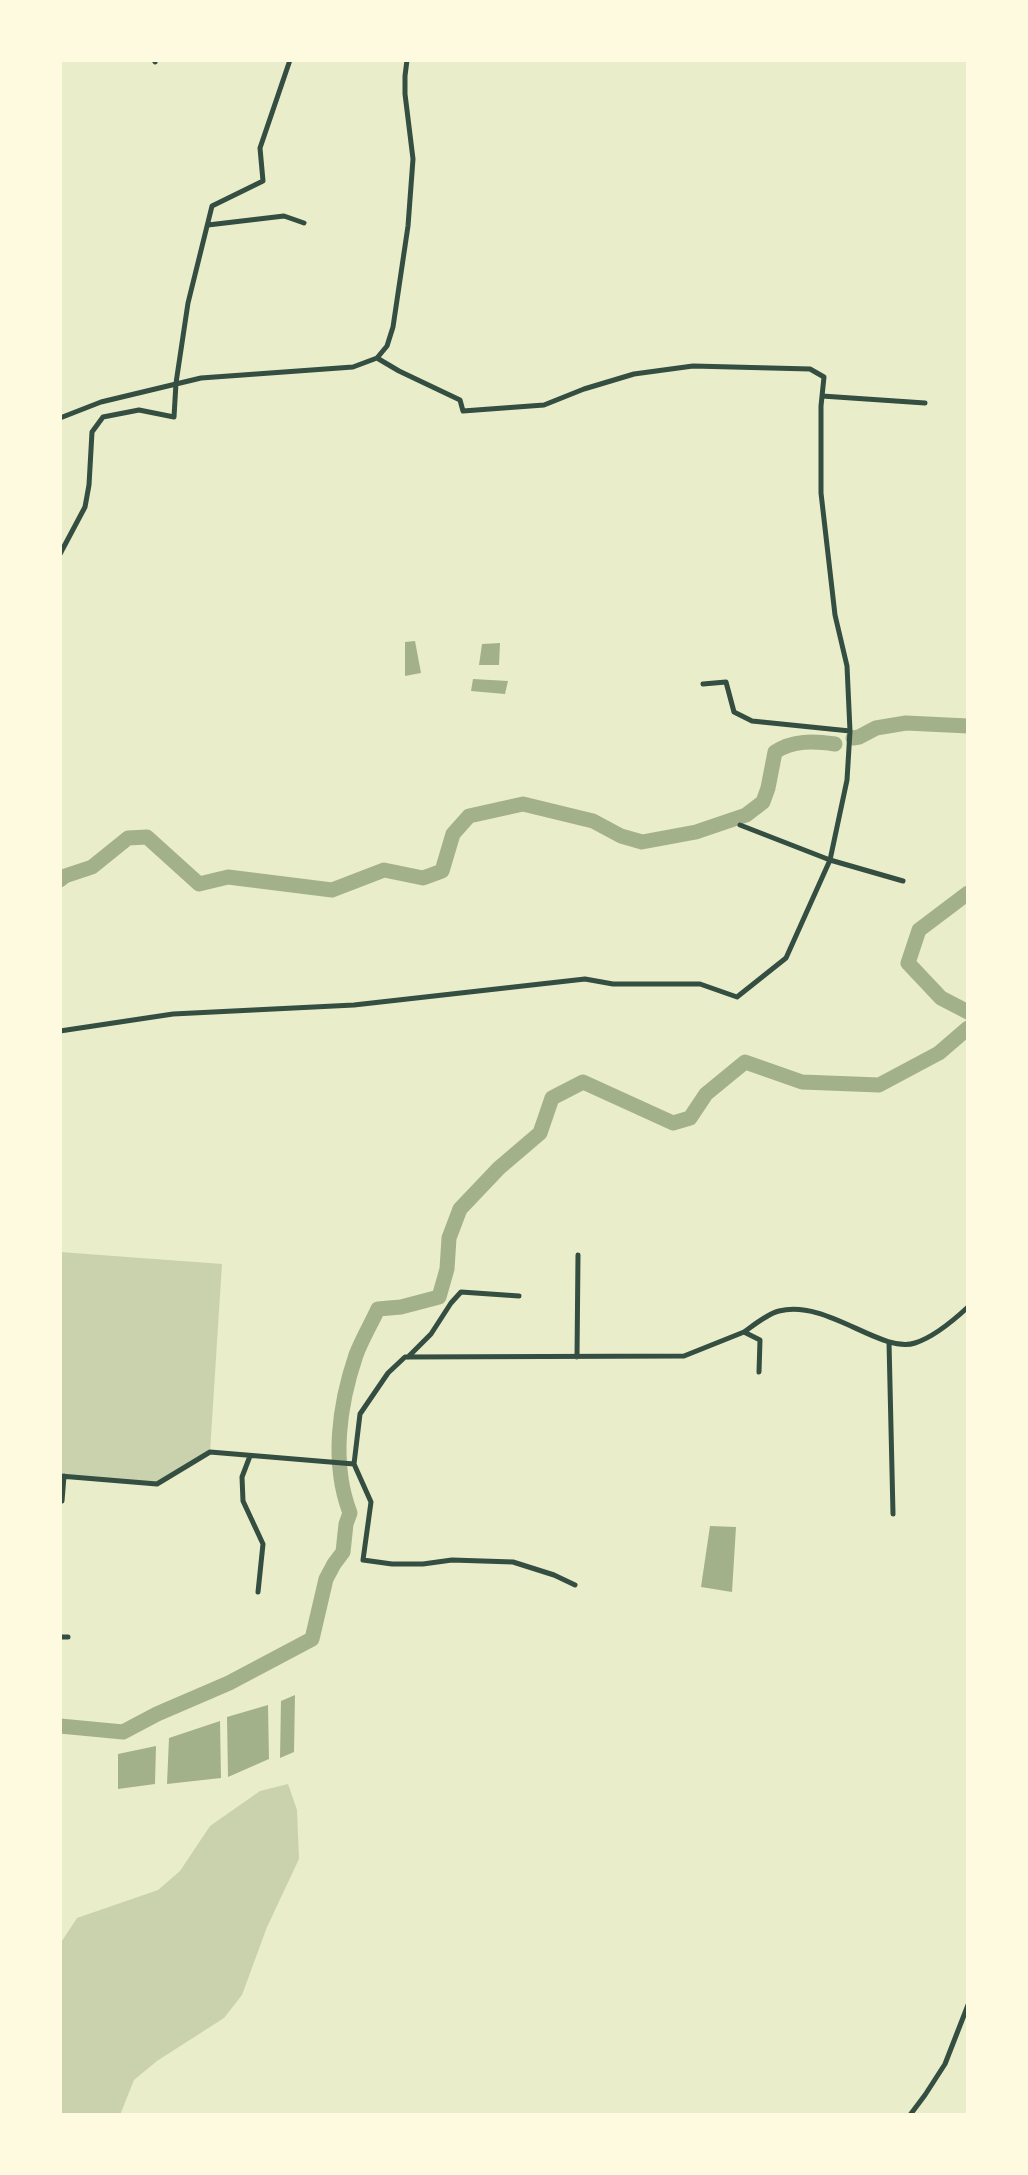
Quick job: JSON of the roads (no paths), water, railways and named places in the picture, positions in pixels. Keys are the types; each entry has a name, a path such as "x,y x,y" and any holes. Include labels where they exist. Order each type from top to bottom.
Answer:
{"street":[{"path":"60,554 85,507 93,432 103,417 139,410 174,417 176,383 188,303 213,206 263,181 260,148 290,60"},
{"path":"60,418 100,402 201,378 353,367 377,358 387,346 393,327 408,226 413,159 405,94 407,60"},
{"path":"208,225 284,216 304,223"},
{"path":"60,1031 174,1014 354,1005 585,979 613,984 700,984 737,997 786,958 830,860 848,780 850,731 847,666 835,615 821,493 824,377 810,369 693,366 634,374 584,389 544,405 462,411 460,400 377,358"},
{"path":"822,396 925,403"},
{"path":"703,684 726,682 734,712 752,721 850,731"},
{"path":"740,825 830,860 903,881"},
{"path":"577,1357 578,1255"},
{"path":"408,1357 431,1334 461,1292 519,1296"},
{"path":"575,1585 554,1575 513,1562 452,1560 423,1564 393,1564 363,1560 371,1502 354,1464 360,1414 388,1373 405,1357 684,1356 744,1332 778,1311 804,1309 839,1320 889,1342 914,1344 950,1324 968,1307"},
{"path":"744,1332 760,1340 759,1372"},
{"path":"889,1342 893,1514"},
{"path":"62,1501 62,1476 157,1484 210,1452 354,1464"},
{"path":"250,1456 242,1477 243,1501 263,1544 258,1592"},
{"path":"60,1637 68,1637"},
{"path":"910,2115 945,2064 968,2004"}],"waterway":[{"path":"853,738 876,728 906,723 968,726"},
{"path":"60,880 65,876 92,867 128,838 147,837 199,884 228,877 332,890 384,870 423,878 442,871 453,834 469,816 523,804 593,821 621,836 642,842 696,832 746,815 763,802 775,752 789,745 804,742 835,744"},
{"path":"968,893 919,930 908,963 941,998 968,1012"},
{"path":"60,1726 123,1732 157,1714 229,1683 312,1639 326,1579 343,1552 346,1524 350,1513 341,1474 340,1434 345,1394 361,1343 378,1309 401,1307 439,1297 447,1269 449,1238 460,1209 499,1168 540,1133 552,1098 583,1082 673,1123 690,1118 706,1094 745,1062 802,1082 879,1085 939,1053 968,1028"}]}
